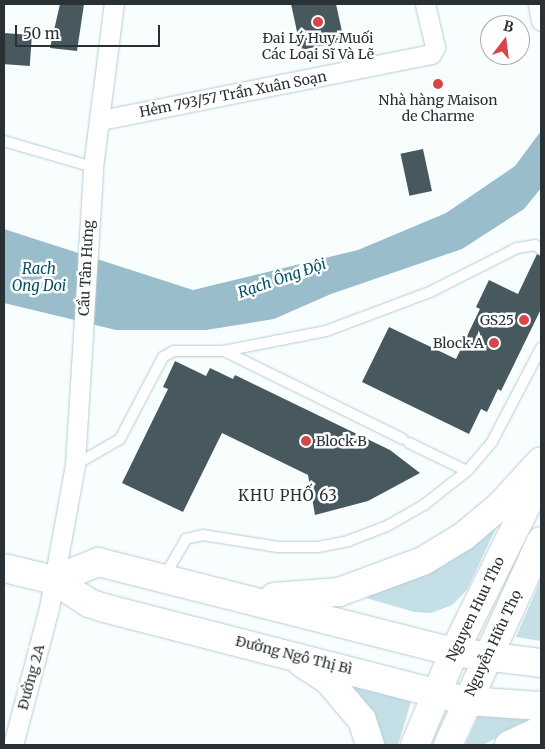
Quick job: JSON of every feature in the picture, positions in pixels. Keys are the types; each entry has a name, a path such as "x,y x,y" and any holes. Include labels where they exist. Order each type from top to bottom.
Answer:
{"street":[{"name":"Cầu Tân Hưng","path":"75,466 93,167 101,120 114,4"},
{"name":"Hẻm 793/57 Trần Xuân Soạn","path":"101,120 431,54 435,47 425,4"},
{"path":"538,4 541,21"},
{"path":"242,598 339,592 423,561 464,536 502,505 541,461"},
{"name":"Đường 2A","path":"10,738 49,608 75,466"},
{"name":"Nguyen Huu Tho","path":"415,745 454,652 541,476"},
{"name":"Nguyễn Hữu Thọ","path":"448,745 486,655 541,541"},
{"path":"54,580 98,562 164,577 454,652 541,663"},
{"name":"Đường Ngô Thị Bì","path":"4,568 54,580 88,603 467,700 541,706"},
{"path":"284,652 328,680 362,720 370,745"},
{"path":"509,745 541,730"}],"lane":[{"path":"4,141 93,167"},
{"path":"75,466 120,439 163,357 174,351 224,351 326,330 430,292 517,248 535,245 541,249"},
{"path":"164,577 186,538 203,535 294,548 348,541 388,526 424,505 466,471 506,421 541,348"},
{"path":"224,351 466,471"}],"shaded area":[{"path":"497,526 467,590 452,605 431,613 414,612 363,597"},
{"path":"541,579 541,641 516,637"},
{"path":"348,683 411,702 398,745 382,745"},
{"path":"479,714 535,718 483,745 465,745"}],"water":[{"name":"Rach Ong Doi","path":"541,131 541,188 524,209 462,249 331,294 274,319 206,330 116,330 4,303 4,229 193,290 358,250 446,213 515,166"}],"building":[{"path":"60,4 84,4 77,51 50,48"},
{"name":"Đại Lý Huy Muối Các Loại Sĩ Và Lẽ","path":"291,4 336,4 344,41 301,50"},
{"path":"4,33 32,35 30,66 4,64"},
{"path":"423,149 432,191 409,196 401,154"},
{"name":"Block A","path":"537,254 541,256 541,309 501,391 498,389 487,412 481,409 469,434 362,382 389,327 456,359 480,309 476,307 489,280 518,294"},
{"name":"Block B","path":"175,361 206,376 210,368 233,379 235,375 390,450 420,473 368,501 315,515 308,475 222,433 183,512 122,483 168,389 163,387"}],"place":[{"name":"Đại Lý Huy Muối Các Loại Sĩ Và Lẽ","path":"318,22"},
{"name":"Nhà hàng Maison de Charme","path":"438,84"},
{"name":"GS25","path":"524,320"},
{"name":"Block A","path":"494,343"},
{"name":"Block B","path":"306,441"}],"district":[{"name":"KHU PHỐ 63","path":"288,496"}],"water label":[{"name":"Rạch Ông Đội","path":"282,278"}]}
